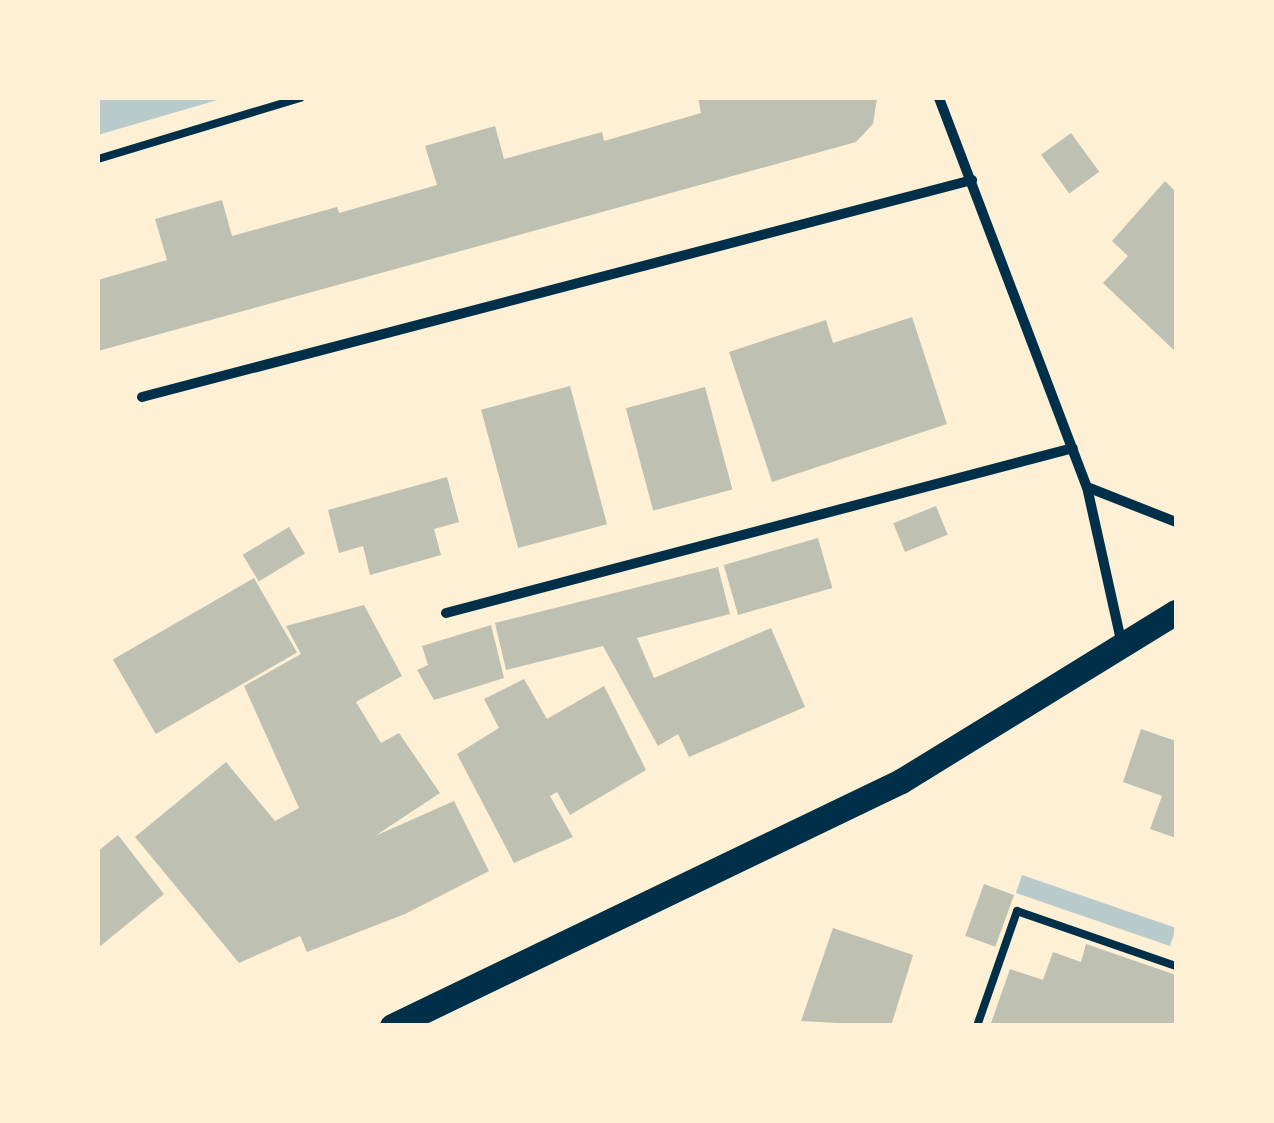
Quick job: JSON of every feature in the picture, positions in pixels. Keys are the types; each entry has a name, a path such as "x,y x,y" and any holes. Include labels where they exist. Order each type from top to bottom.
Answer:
{"main road":[{"path":"392,1026 900,781 1123,648 1176,612"}],"street":[{"path":"939,98 1087,487 1123,648"},
{"path":"142,398 972,180"},
{"path":"446,613 1073,448"},
{"path":"1087,487 1176,522"}],"lane":[{"path":"98,159 300,98"},
{"path":"977,1026 1016,911 1176,966"}],"shaded area":[{"path":"98,98 224,98 98,135"},
{"path":"1022,875 1176,928 1170,946 1016,893"}],"building":[{"path":"698,98 877,98 873,124 856,142 98,351 98,280 167,260 155,219 222,200 232,236 337,207 339,213 437,185 425,146 495,126 504,159 602,132 604,141 701,113"},
{"path":"1071,133 1099,172 1069,194 1041,155"},
{"path":"1165,181 1176,192 1176,352 1103,283 1128,256 1112,241"},
{"path":"912,317 947,424 772,482 729,352 826,320 833,343"},
{"path":"570,386 607,524 518,548 481,410"},
{"path":"705,387 732,489 653,511 626,408"},
{"path":"447,477 459,522 434,529 441,555 370,575 363,546 339,553 328,510"},
{"path":"936,506 948,535 905,552 893,523"},
{"path":"289,527 305,554 259,581 243,555"},
{"path":"818,538 832,588 738,615 724,565"},
{"path":"718,567 730,614 637,638 654,678 771,628 805,707 689,757 678,734 658,746 603,646 506,670 495,623"},
{"path":"254,578 297,652 156,734 113,660"},
{"path":"364,605 402,676 356,702 381,743 399,733 440,793 375,836 454,801 489,871 405,914 307,952 300,936 239,963 135,837 226,762 275,821 299,808 244,686 301,654 286,626"},
{"path":"491,625 504,678 434,700 417,670 428,665 422,646"},
{"path":"524,679 547,719 604,686 646,770 570,815 557,792 550,796 573,837 514,863 457,754 499,728 484,699"},
{"path":"1141,729 1176,741 1176,838 1150,829 1162,796 1123,782"},
{"path":"118,835 164,894 98,948 98,851"},
{"path":"984,884 1014,895 995,947 965,936"},
{"path":"833,928 913,955 891,1026 801,1021"},
{"path":"1086,944 1176,975 1176,1026 990,1026 1010,969 1043,980 1053,952 1081,962"}]}
